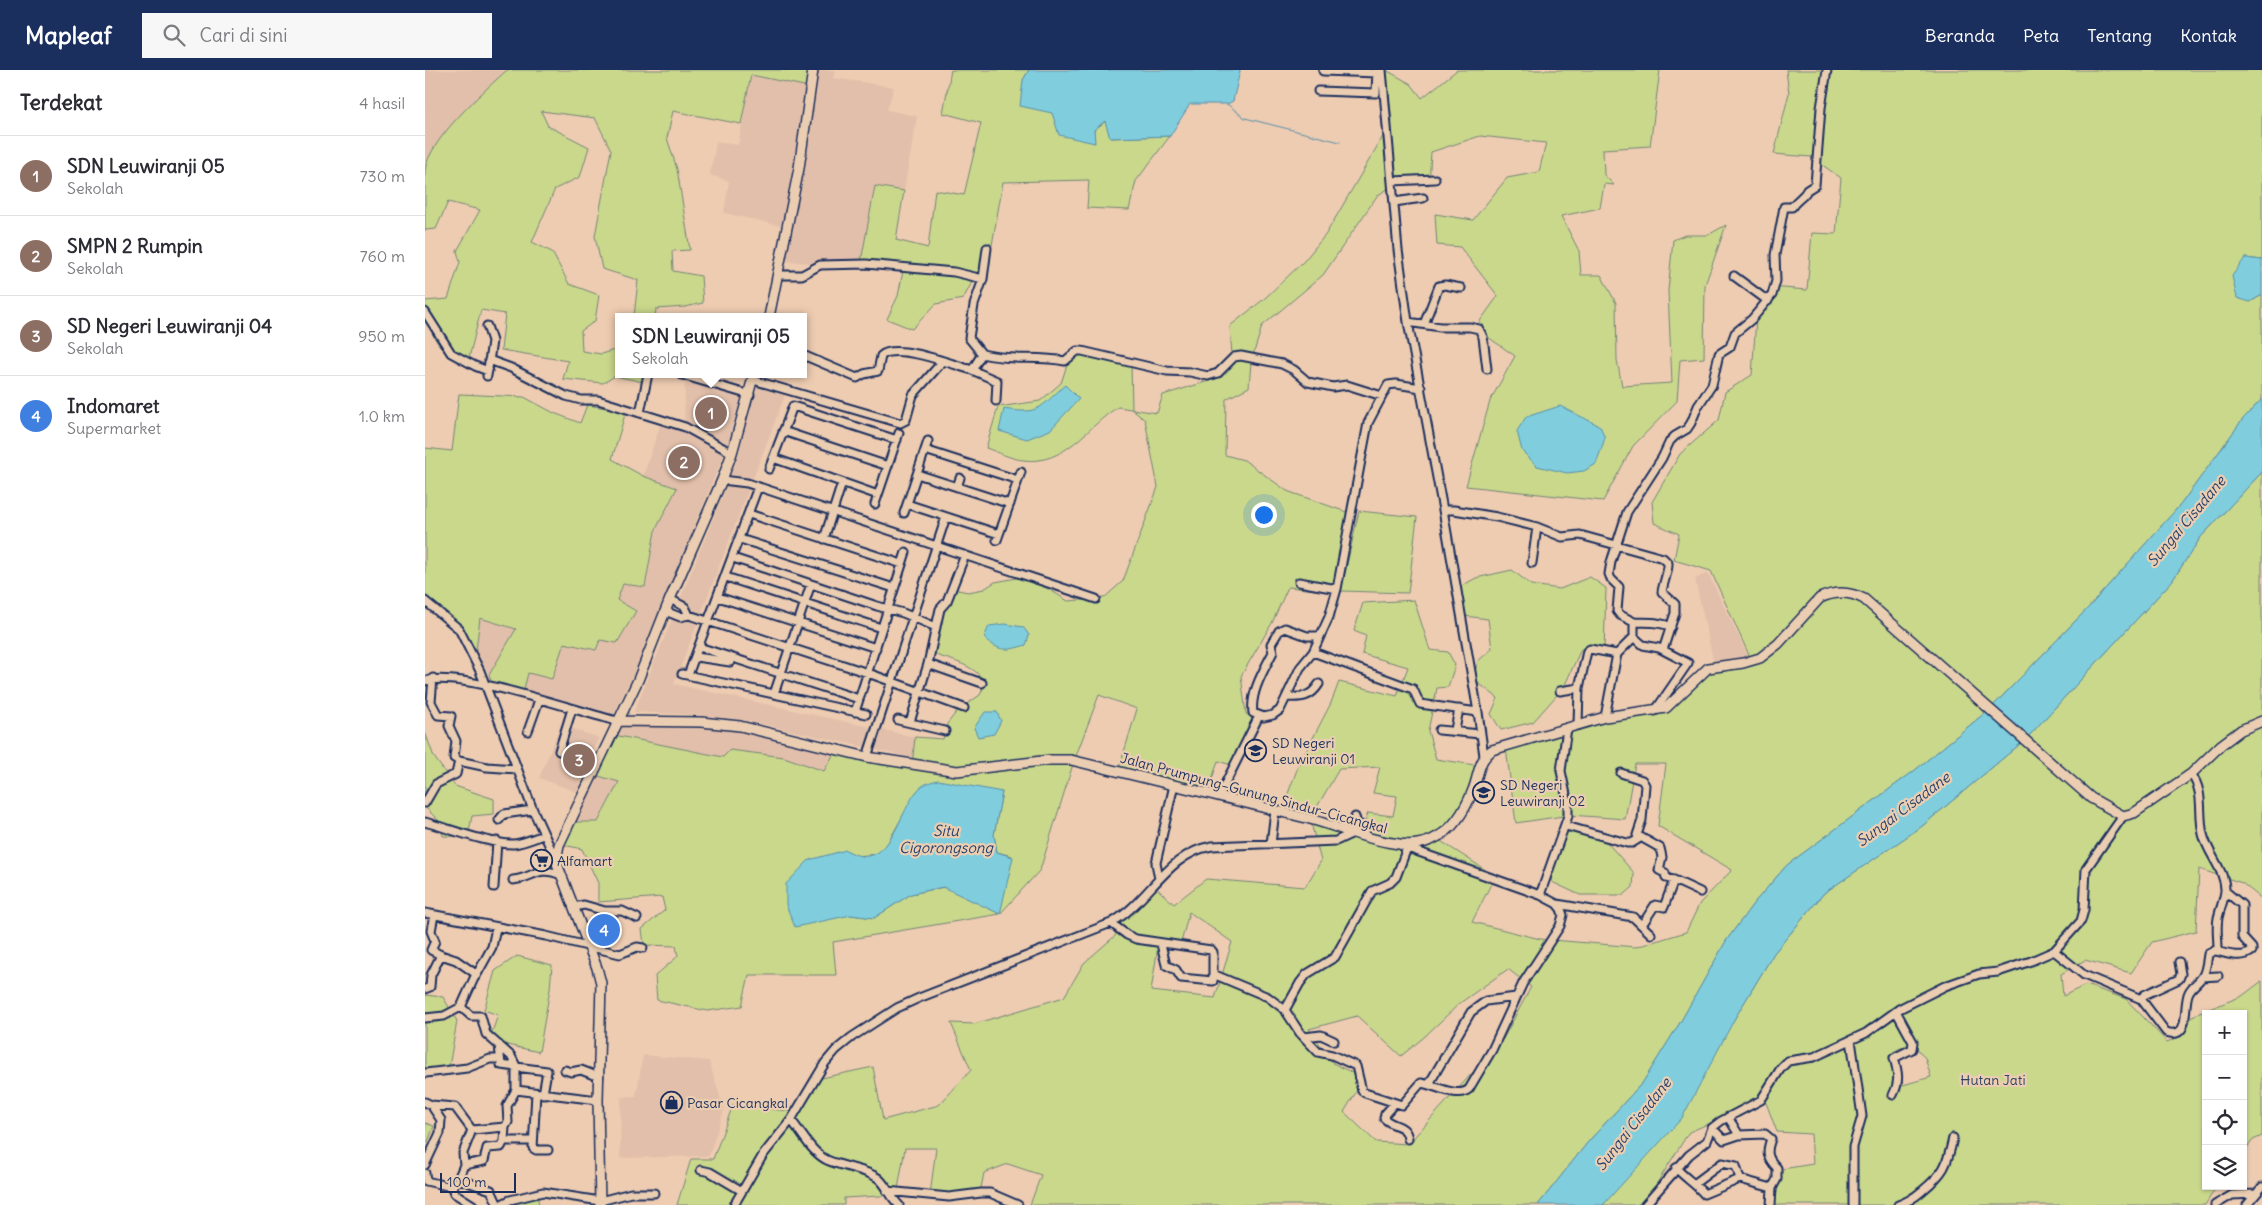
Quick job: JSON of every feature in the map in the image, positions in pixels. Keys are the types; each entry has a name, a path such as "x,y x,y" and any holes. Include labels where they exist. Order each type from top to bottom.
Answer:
{"main road":[{"path":"770,313 800,161 813,70"},
{"path":"600,1203 598,1100 601,983 556,861 565,829 638,680 670,599 722,480 732,453 754,378"},
{"path":"1484,756 1491,750 1605,717 1655,711 1672,705 1708,668 1743,663 1760,658 1778,644 1820,598 1836,593 1855,594 1864,599 2091,798 2123,816 2133,813 2191,774 2221,744 2241,730 2262,721"},
{"name":"Jalan Prumpung–Gunung Sindur–Cicangkal","path":"617,721 701,722 740,726 867,757 957,771 1050,760 1071,760 1309,819 1353,834 1394,844 1425,843 1438,837 1452,826 1461,815 1474,789 1484,756"}],"street":[{"path":"1671,627 1662,623 1634,622 1620,615 1617,611 1619,587 1611,580 1609,574 1627,512 1662,458 1670,442 1675,436 1687,429 1698,406 1707,396 1712,385 1719,354 1730,347 1735,333 1768,301 1775,288 1775,254 1784,207 1792,207 1796,200 1815,185 1821,108 1827,70"},
{"path":"1323,71 1379,71"},
{"path":"1318,91 1376,93 1379,71"},
{"path":"1379,71 1409,322 1478,712 1484,756"},
{"path":"1392,181 1435,179"},
{"path":"1394,202 1423,198"},
{"path":"987,248 983,279 974,305 969,338 982,354 1027,359 1043,357 1065,361 1077,351 1083,351 1167,371 1190,372 1208,376 1219,373 1234,357 1241,356 1282,364 1294,370 1308,382 1333,387 1347,385 1382,396"},
{"path":"778,275 802,275 820,265 866,264 954,272 983,279"},
{"path":"1734,276 1768,301"},
{"path":"1424,324 1439,286 1445,285 1461,288"},
{"path":"425,312 451,352 487,374 492,341 487,326"},
{"path":"1409,322 1440,328 1470,327 1479,329 1483,337 1487,369"},
{"path":"807,357 857,378 877,371 881,356 888,352 921,355 972,370 997,381 997,401"},
{"path":"972,370 982,354"},
{"path":"489,360 511,368 566,396 581,400 598,400 685,426 732,453"},
{"path":"757,378 900,422 905,420 913,395 943,361"},
{"path":"640,413 647,378"},
{"path":"692,378 750,395"},
{"path":"1319,636 1307,636 1285,628 1276,635 1271,644 1273,652 1259,680 1251,704 1253,713 1259,716 1277,713 1287,697 1299,668 1313,652 1329,617 1337,590 1368,423 1382,396 1391,384 1421,388"},
{"path":"769,469 791,409 796,406 898,436 875,504"},
{"path":"783,431 888,466"},
{"path":"904,513 927,441"},
{"path":"925,450 1018,480"},
{"path":"773,458 878,495"},
{"path":"726,470 736,480"},
{"path":"907,504 998,537 1021,472"},
{"path":"917,474 1009,504"},
{"path":"957,487 960,478"},
{"path":"722,480 736,480 1096,599"},
{"path":"823,539 842,483"},
{"path":"758,487 699,647 685,674 866,714"},
{"path":"1443,510 1497,517 1537,527 1563,537 1580,536 1663,558 1668,563 1662,592 1675,604 1675,613 1663,650"},
{"path":"749,514 902,564"},
{"path":"867,757 945,517"},
{"path":"1532,563 1537,527"},
{"path":"740,539 894,588"},
{"path":"855,712 906,552"},
{"path":"910,722 929,664 941,610 947,601 965,555"},
{"path":"733,558 888,608 936,627"},
{"path":"726,577 881,628"},
{"path":"1299,582 1337,590"},
{"path":"774,694 811,584"},
{"path":"718,597 876,648"},
{"path":"670,599 685,607 689,615"},
{"path":"425,601 459,629 487,686 533,810 556,861"},
{"path":"665,611 681,617 689,615 709,621 964,708"},
{"path":"1605,717 1617,654 1634,637 1634,622"},
{"path":"1634,637 1643,645 1663,650 1688,663 1655,711"},
{"path":"699,647 745,664 859,699"},
{"path":"1578,725 1579,688 1587,651 1589,649 1617,654"},
{"path":"1313,652 1413,689 1420,704 1478,712"},
{"path":"695,657 745,664"},
{"path":"929,664 982,683"},
{"path":"517,768 487,767 459,761 454,758 456,741 449,726 451,716 438,715 431,702 429,680 440,678 487,686 617,721"},
{"path":"1287,697 1307,696 1315,691 1319,684"},
{"path":"1560,690 1579,688"},
{"path":"528,731 539,700"},
{"path":"1455,730 1459,709"},
{"path":"559,751 572,710"},
{"path":"1219,796 1259,716"},
{"path":"899,720 945,731"},
{"path":"1540,895 1566,826 1568,804 1561,771 1567,728"},
{"path":"1439,730 1455,730 1480,734"},
{"path":"425,803 436,784 456,774 459,761"},
{"path":"1621,773 1642,780 1645,785 1641,820 1637,832 1640,838 1660,848 1662,857 1659,870 1665,873 1666,878 1700,892"},
{"path":"2191,774 2198,783 2200,792 2203,834 2208,849 2222,876 2225,891 2218,918 2218,949 2216,951"},
{"path":"1159,879 1157,864 1175,785"},
{"path":"499,820 504,814 533,810"},
{"path":"1271,844 1275,811"},
{"path":"1645,1205 1676,1168 1707,1141 1712,1128 1728,1117 1761,1100 1781,1068 1788,1062 1814,1057 1866,1033 1896,1012 1945,986 1979,974 1998,972 2054,951 2081,921 2084,910 2086,869 2123,816"},
{"path":"1355,817 1357,823 1365,828 1363,836"},
{"path":"425,822 511,844 522,843 544,835"},
{"path":"1566,826 1627,843 1632,843 1640,838"},
{"path":"733,1205 763,1155 791,1120 817,1076 836,1050 897,1008 1111,923 1133,907 1181,859 1197,849 1336,841 1353,834"},
{"path":"494,887 497,841"},
{"path":"1394,844 1540,895 1557,904 1633,917 1651,934"},
{"path":"1285,1010 1307,974 1335,957 1372,891 1390,883 1396,877 1407,848"},
{"path":"513,880 521,879 532,873 550,870 561,875"},
{"path":"1642,926 1655,905 1664,907 1674,880"},
{"path":"2054,951 2084,975 2141,999 2166,1032 2174,1034 2182,1029 2186,1018 2185,1002 2195,983 2202,977 2208,954 2216,951 2241,955 2251,951 2252,948 2243,937 2242,904 2225,891"},
{"path":"1213,974 1268,997 1285,1010 1305,1038 1318,1052 1331,1055 1356,1066 1362,1091 1365,1094 1394,1104 1405,1104 1419,1084 1429,1084 1459,1094 1465,1093 1469,1090 1492,1050 1523,983 1560,926 1563,915 1561,908 1557,904"},
{"path":"574,907 584,905 605,910 622,911 637,918"},
{"path":"425,913 546,936 620,954 637,947 643,948"},
{"path":"434,915 431,931 435,941 431,950 456,960 476,976"},
{"path":"1111,923 1127,935 1161,944 1211,950 1213,952 1213,981 1181,978 1176,970 1166,965 1161,944"},
{"path":"425,1018 444,1016 461,1008 492,947 496,928"},
{"path":"425,989 430,987 431,975 441,955"},
{"path":"2141,999 2144,994 2179,979 2181,974 2179,962"},
{"path":"2202,977 2218,976"},
{"path":"1429,1084 1471,1012 1486,1001 1516,997"},
{"path":"461,1008 471,1016 481,1016 486,1034 511,1056 516,1066 516,1090 507,1106 508,1122 505,1127 504,1141 501,1147 487,1148 484,1161 464,1165"},
{"path":"1893,1096 1897,1088 1899,1074 1893,1058 1913,1049 1913,1042 1896,1012"},
{"path":"1305,1038 1321,1035 1334,1041"},
{"path":"1851,1040 1862,1116 1853,1147 1853,1205"},
{"path":"499,1045 501,1065 547,1071 539,1093 533,1141 534,1149 548,1150"},
{"path":"425,1072 467,1068 490,1059 499,1059"},
{"path":"565,1070 571,1072 581,1070 599,1077"},
{"path":"516,1090 598,1100"},
{"path":"428,1104 455,1107 472,1130"},
{"path":"425,1165 440,1133 441,1120 428,1104"},
{"path":"1394,1104 1384,1118 1388,1123 1403,1127 1408,1139"},
{"path":"1728,1117 1739,1135"},
{"path":"791,1120 819,1155 844,1167 873,1175 880,1179 893,1200 899,1205"},
{"path":"472,1130 505,1127"},
{"path":"1712,1128 1724,1140 1739,1135 1765,1134 1771,1139 1767,1149 1769,1160 1777,1168 1777,1179 1772,1188 1771,1205"},
{"path":"452,1187 458,1180 464,1165 463,1153 472,1130"},
{"path":"1898,1205 1909,1202 1939,1176 1949,1158 1953,1138"},
{"path":"504,1141 533,1141"},
{"path":"1694,1184 1722,1163 1736,1166 1740,1179"},
{"path":"1676,1168 1704,1194 1740,1179 1772,1188"},
{"path":"701,1170 710,1172 742,1191"},
{"path":"425,1172 425,1181 452,1187"},
{"path":"458,1180 491,1190 499,1205 510,1200 543,1192 600,1203 631,1193 654,1193"},
{"path":"452,1187 454,1193 473,1205"},
{"path":"2247,1205 2262,1187"},
{"path":"887,1190 949,1198 981,1192 989,1193 1018,1205"},
{"path":"2215,1205 2232,1195 2255,1194"}],"shaded area":[{"path":"425,70 507,70 457,118 431,155 425,170"},
{"path":"819,70 835,70 833,78 894,87 887,110 917,116 904,191 875,186 860,267 785,261"},
{"path":"751,75 809,87 781,226 724,213 729,181 710,175 716,142 738,145"},
{"path":"685,379 742,395 727,447 636,669 613,716 607,717 523,693 528,672 552,678 564,643 595,650 600,639 636,611 617,600 623,583 645,587 655,531 677,488 643,476 661,423 684,431"},
{"path":"759,379 787,390 674,684 915,737 913,758 748,721 697,715 634,712 737,460"},
{"path":"1708,573 1749,658 1714,664 1695,579"},
{"path":"480,618 517,629 489,675 476,650"},
{"path":"561,725 599,738 577,792 539,778"},
{"path":"618,726 719,728 836,750 824,771 784,757 723,758 614,735"},
{"path":"595,775 620,781 598,822 572,822"},
{"name":"Pasar Cicangkal","path":"643,1055 709,1061 724,1110 709,1156 620,1158 621,1097 636,1096"}],"green space":[{"path":"507,70 810,70 809,87 751,75 741,124 673,111 667,138 677,169 690,250 672,251 673,271 701,276 703,303 685,307 656,309 656,313 634,313 638,280 602,269 595,236 611,150 595,118 541,111 548,126 589,147 580,177 555,189 532,242 552,252 569,284 599,295 595,321 581,331 582,351 601,354 615,350 615,376 603,383 563,379 568,361 501,350 505,314 481,310 468,362 453,357 443,350 434,338 428,323 425,301 448,299 460,262 457,251 480,210 448,202 436,229 425,230 425,171 428,159 446,131"},
{"path":"951,70 1029,70 1023,80 1052,113 1094,143 1094,130 1106,121 1110,138 1170,136 1136,181 1129,210 1087,208 1089,180 1003,182 992,245 963,299 936,304 912,329 887,319 898,296 903,271 860,267 875,186 904,191 896,240 928,248 935,190 964,195 981,123 943,113"},
{"path":"1386,70 1411,84 1422,98 1457,70 1660,70 1650,146 1603,149 1604,175 1614,185 1604,184 1600,208 1561,216 1579,251 1581,275 1601,275 1616,303 1617,360 1622,386 1672,383 1668,291 1673,240 1685,235 1708,235 1726,225 1705,285 1704,358 1680,360 1677,401 1633,446 1603,501 1466,486 1490,401 1515,356 1475,328 1498,296 1460,247 1437,245 1435,214 1473,220 1507,178 1539,172 1546,143 1480,136 1431,152 1429,185 1399,181 1377,196 1323,275 1262,326 1251,362 1249,387 1226,399 1225,455 1244,460 1287,491 1352,514 1333,592 1288,587 1272,623 1241,676 1246,714 1257,719 1235,766 1218,761 1207,794 1118,772 1137,709 1099,695 1074,761 1040,870 1000,914 833,942 836,975 749,975 742,1006 707,1011 657,1000 655,976 678,956 676,946 644,945 642,929 665,910 662,897 598,902 598,883 582,849 564,845 572,822 598,822 619,782 595,775 614,735 723,757 730,750 784,757 824,771 836,750 912,766 915,737 943,739 947,724 958,710 980,695 985,684 981,677 969,667 930,653 948,588 968,592 984,589 995,582 1017,578 1042,585 1068,601 1104,598 1123,581 1158,487 1145,420 1131,409 1118,407 1075,443 1051,457 1038,460 1023,460 986,448 998,407 1040,401 1061,383 1072,350 1131,363 1132,409 1157,413 1163,395 1222,377 1232,356 1230,326 1264,299 1304,261 1326,234 1392,121","holes":["917,791 1002,792 994,835 997,852 1012,856 944,887 911,894 874,918 851,915 856,856 878,854 887,844"]},
{"path":"1786,70 2262,70 2262,260 2245,258 2250,302 2262,295 2262,399 2243,419 2181,504 2089,607 1991,708 1914,771 1787,865 1753,904 1726,941 1681,1021 1643,1082 1588,1142 1538,1205 1030,1205 1041,1175 1008,1164 984,1173 980,1193 930,1195 936,1148 905,1148 897,1195 844,1198 844,1205 677,1205 691,1159 713,1159 733,1105 797,1112 817,1079 873,1067 883,1120 939,1105 971,1070 951,1023 974,1024 1064,997 1084,963 1116,935 1109,922 1154,886 1174,904 1206,879 1305,887 1321,861 1310,819 1281,812 1298,767 1331,703 1339,682 1397,696 1408,667 1362,654 1366,636 1354,631 1363,603 1414,600 1430,650 1448,652 1455,665 1448,687 1437,688 1428,731 1436,759 1481,766 1466,811 1439,840 1495,876 1472,922 1540,939 1636,947 1686,932 1700,903 1732,870 1658,826 1666,764 1635,764 1625,819 1570,815 1516,823 1506,748 1597,721 1665,710 1712,670 1753,664 1711,571 1674,560 1679,534 1654,523 1652,502 1680,454 1719,420 1725,392 1752,375 1756,318 1771,287 1807,290 1812,233 1836,234 1841,178 1811,157 1774,154 1789,93","holes":["1380,767 1373,793 1397,796 1393,816 1368,813 1359,838 1310,819 1339,769","1189,912 1232,942 1215,998 1151,991 1159,940 1181,943","1508,969 1531,987 1503,1039 1408,1144 1376,1142 1344,1112 1364,1079 1333,1063 1309,1029 1357,1016 1401,1056 1460,1003"]},
{"path":"624,378 644,378 643,382"},
{"path":"459,394 524,397 554,413 580,423 587,405 626,411 612,459 643,476 677,488 655,531 645,587 623,584 617,600 636,611 617,643 600,640 596,650 564,643 552,679 528,673 523,693 492,684 489,675 516,629 480,618 476,650 459,624 425,595 425,448 452,451"},
{"name":"Hutan Jati","path":"2262,472 2262,899 2242,883 2199,869 2196,931 2152,942 2131,973 2085,960 2061,974 2063,996 2086,985 2126,999 2167,1042 2183,1035 2192,1016 2202,1012 2202,1190 2214,1190 2205,1205 1774,1205 1782,1169 1813,1164 1811,1134 1777,1132 1765,1100 1689,1132 1647,1199 1636,1205 1603,1205 1735,1018 1774,953 1824,893 1921,827 2026,739 2172,581 2201,537","holes":["1912,1042 1925,1058 1931,1077 1903,1085 1893,1052"]},
{"path":"1359,511 1417,517 1408,593 1341,591"},
{"path":"1512,570 1531,585 1560,589 1590,577 1606,588 1604,651 1581,649 1564,687 1533,722 1501,730 1491,714 1498,698 1473,679 1478,661 1492,649 1488,619 1465,616 1456,589 1476,578"},
{"path":"425,732 434,757 455,786 494,799 494,814 472,816 468,837 443,836 440,822 425,807"},
{"path":"1584,828 1604,839 1634,873 1633,887 1624,895 1580,895 1552,882 1548,858 1568,831"},
{"path":"517,956 552,965 550,989 539,1052 489,1041 498,1015 484,1010 495,971"},
{"path":"2262,981 2262,1136 2253,1140 2247,1148 2247,1010 2207,1010 2242,996"},
{"path":"425,995 443,997 457,1021 449,1067 425,1070"},
{"path":"425,1123 434,1126 428,1142 425,1142"},
{"path":"537,1193 539,1205 513,1205 513,1202"}],"water":[{"path":"1029,70 1240,71 1233,101 1227,104 1190,104 1170,136 1110,138 1105,121 1094,130 1095,143 1059,135 1052,113 1020,106 1023,80"},
{"path":"2245,258 2262,260 2262,295 2250,302 2237,298 2232,276"},
{"path":"1065,385 1079,399 1050,430 1027,439 999,431 1004,409 1025,411 1038,408"},
{"name":"Sungai Cisadane","path":"2262,399 2262,472 2201,537 2172,581 2026,739 1921,827 1824,893 1774,953 1735,1018 1682,1118 1603,1205 1538,1205 1588,1142 1643,1082 1681,1021 1726,941 1753,904 1787,865 1914,771 1991,708 2089,607 2181,504 2243,419"},
{"path":"1560,406 1600,426 1605,438 1596,464 1584,471 1567,473 1537,466 1522,451 1517,431 1526,417"},
{"path":"1005,624 1023,627 1029,635 1026,645 1003,649 984,638 989,626"},
{"path":"985,712 997,712 1001,721 994,734 978,737 974,728"},
{"name":"Situ Cigorongsong","path":"938,780 1002,792 994,835 997,852 1013,857 1000,914 943,887 911,894 874,918 851,915 795,927 786,905 786,884 809,860 846,850 861,856 873,855 883,849 918,790 929,782"}],"waterway":[{"path":"1227,104 1245,118 1340,142"}],"place":[{"name":"SDN Leuwiranji 05","path":"711,413"},
{"name":"SMPN 2 Rumpin","path":"684,462"},
{"name":"SD Negeri Leuwiranji 01","path":"1256,751"},
{"name":"SD Negeri Leuwiranji 04","path":"579,760"},
{"name":"SD Negeri Leuwiranji 02","path":"1484,793"},
{"name":"Alfamart","path":"541,861"},
{"name":"Indomaret","path":"604,930"},
{"name":"Pasar Cicangkal","path":"671,1103"}]}
